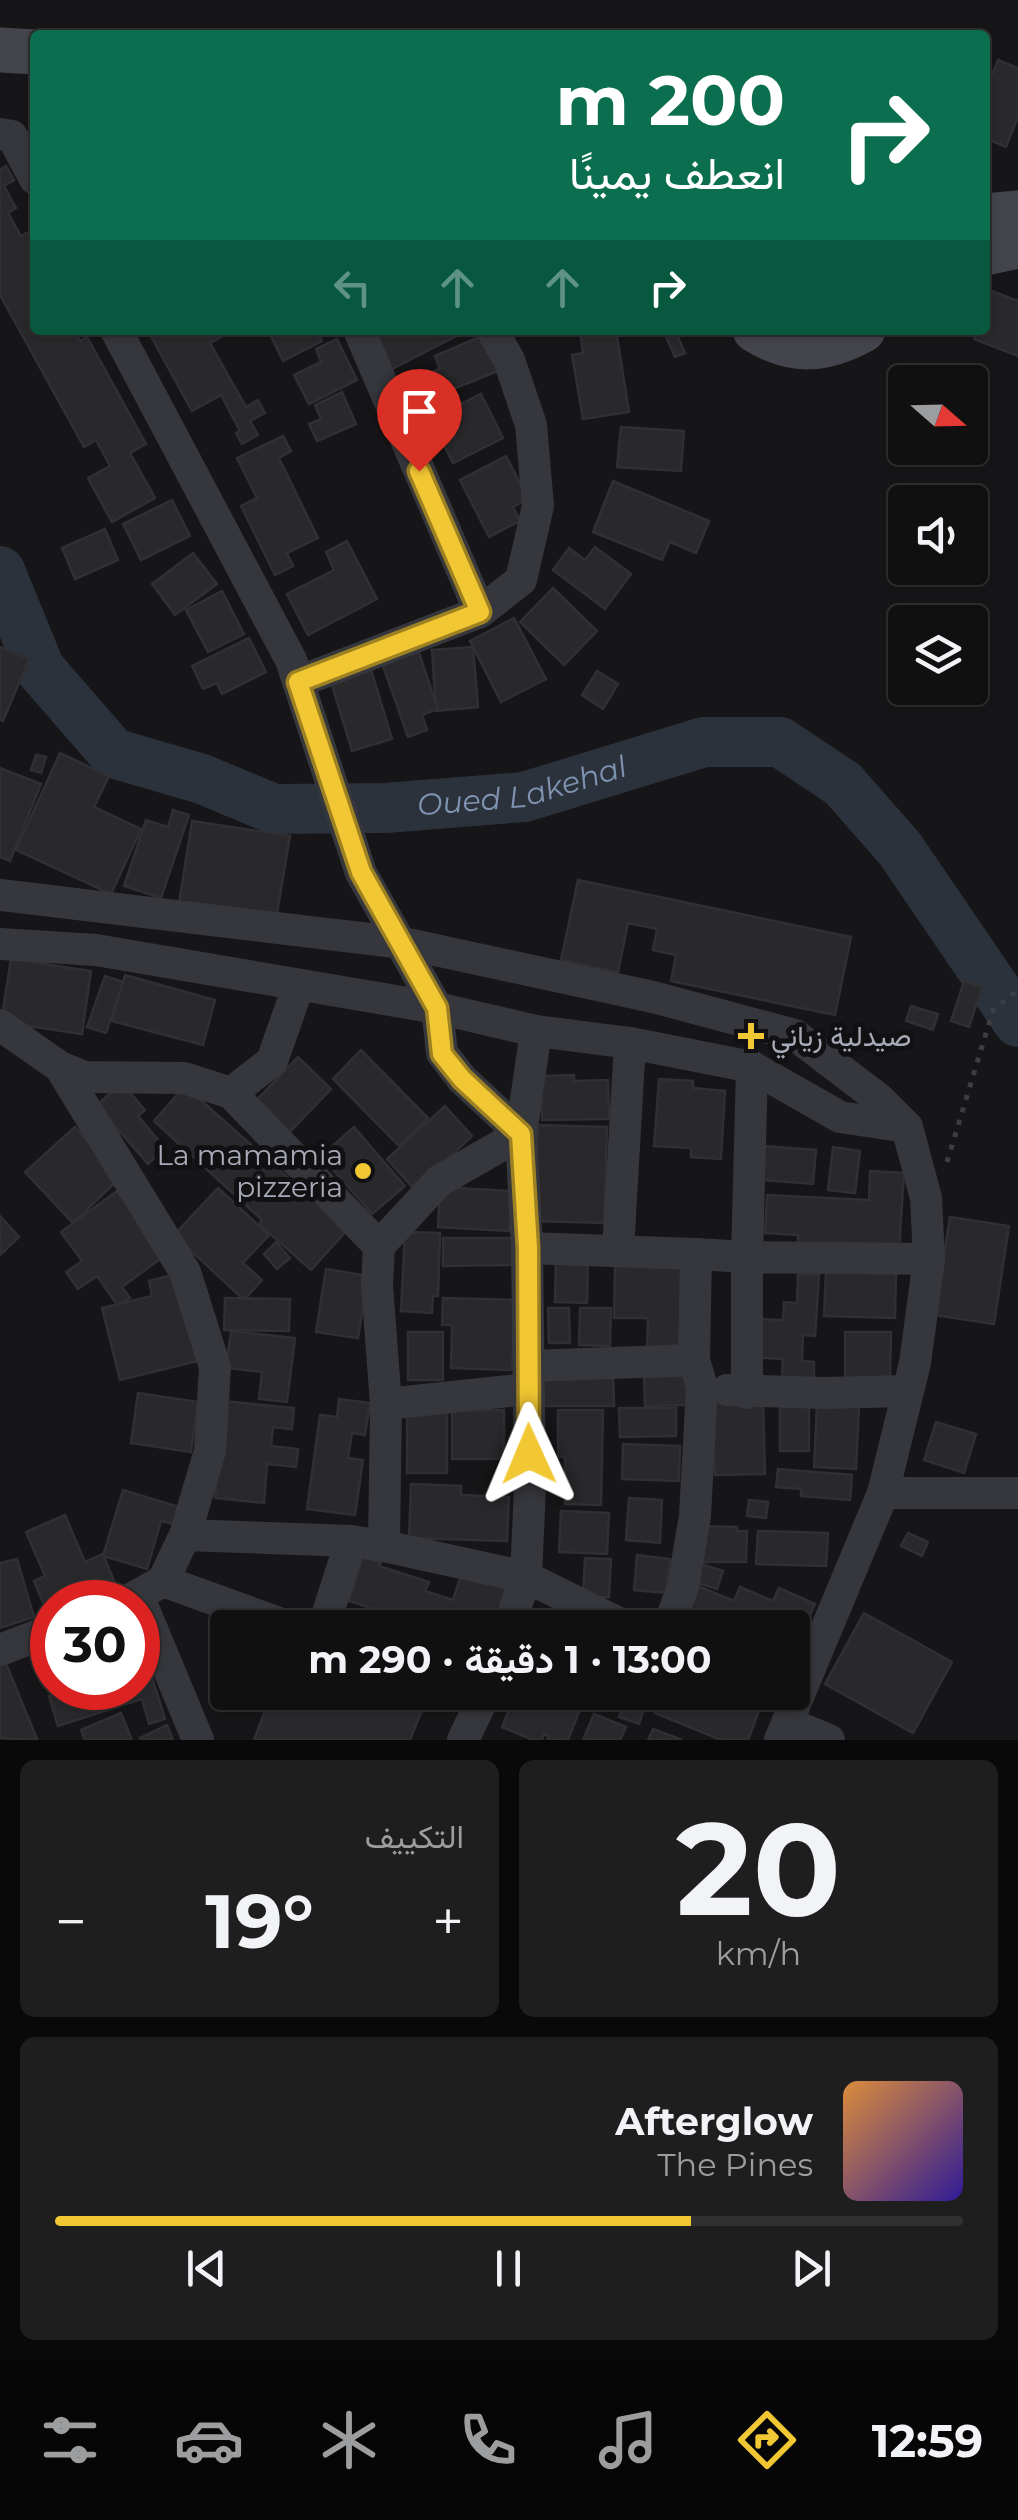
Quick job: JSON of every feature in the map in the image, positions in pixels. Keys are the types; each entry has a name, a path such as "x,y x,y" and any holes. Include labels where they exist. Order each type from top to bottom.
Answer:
{"main road":[{"path":"0,50 30,52"},
{"path":"990,216 1018,213"},
{"path":"990,252 1018,246"},
{"path":"764,335 778,343 810,349 855,335"}],"street":[{"path":"16,134 30,166"},
{"path":"119,335 291,660 361,872 437,1008 442,1054 462,1079 521,1134"},
{"path":"360,335 480,612"},
{"path":"298,682 480,612 521,580 538,506 531,425 508,360 495,335"},
{"path":"0,895 403,943 653,997 794,1035 907,1126 926,1198 929,1258 922,1326 883,1493 785,1714 830,1740"},
{"path":"0,944 96,950 437,1008 536,1031 630,1043 752,1068 840,1117 907,1126"},
{"path":"231,1093 272,1061 298,986"},
{"path":"0,1025 60,1067 86,1077 184,1078 231,1093 379,1246"},
{"path":"514,1610 526,1577 530,1487 528,1248 521,1134 536,1031"},
{"path":"618,1250 630,1043"},
{"path":"60,1067 185,1272 215,1367 210,1451 186,1535 152,1580"},
{"path":"747,1393 752,1068"},
{"path":"384,1546 386,1404 377,1285 379,1246 440,1181 521,1134"},
{"path":"528,1248 929,1258"},
{"path":"675,1610 684,1587 695,1516 696,1254"},
{"path":"386,1404 528,1378 698,1374 747,1393 907,1391"},
{"path":"883,1493 1018,1493"},
{"path":"186,1535 351,1541 384,1546 526,1577 593,1610"},
{"path":"329,1610 351,1541"},
{"path":"160,1598 213,1610"},
{"path":"0,1650 30,1638"},
{"path":"160,1641 198,1740"},
{"path":"467,1739 479,1710"}],"path":[{"path":"926,1198 941,1180 992,1010 1018,990"}],"building":[{"path":"998,60 1018,68 1018,117 1006,147 990,140 990,80"},
{"path":"6,166 14,180 4,186 16,208 8,213 21,236 30,231 27,263 30,335 77,335 80,341 87,337 146,444 130,453 155,498 112,522 88,478 110,466 96,440 84,447 0,295 0,170"},
{"path":"992,291 1018,301 1018,356 974,339 975,335 990,335"},
{"path":"150,335 225,335 210,343 246,407 258,400 265,413 250,421 258,435 242,444 236,433 240,431 221,395 192,411"},
{"path":"270,335 319,335 322,341 283,361"},
{"path":"379,335 458,335 388,371 372,339"},
{"path":"484,335 498,371 453,389 459,403 440,411 425,375 440,369 435,356"},
{"path":"581,335 617,335 629,412 583,419 572,355 583,353"},
{"path":"665,335 677,335 685,353 675,357"},
{"path":"337,339 357,380 309,404 294,375 321,362 316,349"},
{"path":"342,392 356,424 317,441 309,424 321,419 315,405"},
{"path":"481,394 503,438 453,463 431,419"},
{"path":"621,427 684,431 681,471 617,467"},
{"path":"283,436 291,451 279,458 318,538 287,553 293,566 275,575 241,506 257,498 237,458"},
{"path":"506,456 528,499 513,507 520,521 489,537 460,480"},
{"path":"613,481 709,521 696,553 670,542 662,560 593,532"},
{"path":"172,500 190,536 141,560 123,524"},
{"path":"105,529 118,560 75,579 62,548"},
{"path":"347,541 377,599 308,635 287,594 334,570 326,552"},
{"path":"595,547 631,574 605,609 553,570 569,548 585,560"},
{"path":"193,553 217,584 175,615 152,584"},
{"path":"553,588 597,631 564,665 520,622"},
{"path":"222,591 244,634 208,652 186,610"},
{"path":"514,618 546,679 501,702 470,641"},
{"path":"249,638 266,672 222,694 217,683 203,689 192,666"},
{"path":"0,647 29,659 3,721 0,720"},
{"path":"473,647 478,707 436,711 432,650"},
{"path":"418,650 438,709 422,715 427,730 408,737 382,663"},
{"path":"369,663 392,739 352,751 329,675"},
{"path":"597,671 618,684 603,709 582,695"},
{"path":"60,753 109,776 94,807 141,829 111,894 16,850"},
{"path":"36,755 46,757 41,773 31,770"},
{"path":"0,768 41,784 10,861 0,857"},
{"path":"173,810 189,815 161,898 124,886 146,820 168,827"},
{"path":"192,821 290,836 275,925 178,910"},
{"path":"578,880 851,937 835,1015 671,981 676,955 653,950 657,929 628,923 618,972 561,960"},
{"path":"11,959 91,971 82,1034 1,1022"},
{"path":"125,975 215,1000 203,1045 112,1021"},
{"path":"105,976 123,982 106,1033 87,1027"},
{"path":"964,981 982,987 969,1027 951,1021"},
{"path":"911,1006 938,1014 933,1030 906,1021"},
{"path":"361,1050 428,1118 399,1146 333,1079"},
{"path":"298,1057 331,1089 283,1139 250,1107"},
{"path":"574,1075 574,1081 608,1080 609,1119 542,1120 541,1076"},
{"path":"659,1079 693,1081 693,1088 725,1091 721,1159 691,1157 691,1148 654,1146"},
{"path":"122,1083 145,1110 138,1116 165,1148 148,1164 97,1105"},
{"path":"185,1086 347,1230 311,1270 154,1121"},
{"path":"445,1106 472,1136 415,1190 387,1159"},
{"path":"538,1125 607,1127 604,1223 535,1221"},
{"path":"75,1127 121,1177 73,1223 25,1172"},
{"name":"La mamamia pizzeria","path":"354,1127 405,1186 372,1214 321,1156"},
{"path":"764,1146 816,1150 813,1184 762,1180"},
{"path":"833,1147 860,1151 855,1193 828,1190"},
{"path":"870,1171 904,1173 899,1251 798,1246 798,1235 765,1233 767,1195 869,1200"},
{"path":"440,1187 512,1191 509,1231 438,1227"},
{"path":"218,1188 269,1235 243,1263 262,1280 244,1300 174,1235"},
{"path":"117,1191 163,1257 122,1287 130,1298 118,1306 97,1276 78,1289 66,1272 82,1261 61,1232"},
{"path":"0,1216 19,1237 0,1255"},
{"path":"950,1217 1009,1226 994,1324 934,1315"},
{"path":"405,1232 440,1233 438,1296 433,1296 432,1313 401,1311"},
{"path":"443,1238 513,1238 513,1265 443,1266"},
{"path":"276,1242 290,1258 277,1269 264,1254"},
{"path":"556,1257 588,1258 587,1303 555,1302"},
{"path":"615,1266 684,1268 682,1352 647,1351 648,1318 614,1318"},
{"path":"326,1269 368,1276 358,1338 316,1332"},
{"path":"826,1271 896,1273 895,1318 824,1316"},
{"path":"176,1274 197,1361 120,1380 102,1308 152,1296 149,1281"},
{"path":"798,1274 819,1275 815,1336 803,1335 802,1361 814,1362 814,1380 782,1378 783,1359 751,1357 753,1319 783,1320 784,1302 797,1303"},
{"path":"225,1298 290,1299 289,1331 224,1330"},
{"path":"443,1298 515,1300 512,1370 451,1368 452,1325 442,1325"},
{"path":"548,1308 569,1308 570,1343 549,1343"},
{"path":"580,1308 611,1308 610,1346 579,1345"},
{"path":"231,1331 295,1338 287,1402 259,1399 262,1372 226,1368"},
{"path":"408,1332 443,1332 443,1380 408,1380"},
{"path":"845,1332 891,1332 890,1380 845,1380"},
{"path":"613,1369 614,1406 543,1406 542,1370"},
{"path":"687,1376 688,1405 645,1406 644,1377"},
{"path":"138,1393 198,1402 191,1452 131,1443"},
{"path":"339,1399 370,1403 365,1435 352,1433 348,1458 363,1460 355,1515 307,1509 320,1415 337,1417"},
{"path":"763,1399 765,1474 715,1475 713,1401"},
{"path":"223,1401 294,1408 292,1429 273,1427 271,1446 298,1449 296,1467 267,1464 264,1503 215,1498"},
{"path":"780,1404 809,1404 809,1451 780,1451"},
{"path":"817,1405 859,1406 856,1469 814,1467"},
{"path":"619,1408 676,1408 676,1436 620,1437"},
{"path":"504,1410 504,1459 452,1459 452,1411"},
{"path":"558,1410 603,1410 601,1505 565,1504 565,1457 558,1457"},
{"path":"407,1411 447,1411 447,1473 407,1473"},
{"path":"936,1422 976,1434 964,1473 924,1460"},
{"path":"623,1444 680,1446 679,1481 622,1479"},
{"path":"778,1469 852,1475 850,1500 801,1496 801,1489 776,1487"},
{"path":"411,1484 461,1486 461,1495 509,1497 507,1541 409,1538"},
{"path":"123,1490 179,1507 174,1524 161,1521 147,1569 103,1556"},
{"path":"629,1498 662,1500 660,1543 626,1540"},
{"path":"749,1500 768,1502 766,1518 747,1516"},
{"path":"561,1511 609,1513 607,1554 559,1552"},
{"path":"65,1515 85,1562 103,1554 114,1580 36,1580 45,1576 26,1532"},
{"path":"700,1526 747,1531 746,1562 699,1562"},
{"path":"758,1531 828,1533 826,1566 756,1564"},
{"path":"908,1533 928,1542 922,1556 901,1546"},
{"path":"637,1555 670,1559 666,1593 634,1590"},
{"path":"363,1557 429,1582 425,1591 453,1600 462,1572 510,1588 503,1610 377,1610 349,1601"},
{"path":"585,1558 611,1559 609,1597 583,1596"},
{"path":"17,1559 30,1603 30,1618 0,1628 0,1563"},
{"path":"698,1563 723,1571 717,1589 692,1581"},
{"path":"698,1586 734,1601 740,1587 773,1601 779,1588 815,1604 810,1615 810,1610 688,1610"},
{"path":"864,1613 952,1662 913,1733 825,1684"},
{"path":"5,1661 37,1739 0,1738 0,1663"},
{"path":"160,1703 165,1719 149,1724 145,1710 160,1710"},
{"path":"53,1710 108,1710 58,1726"},
{"path":"265,1710 422,1710 410,1740 254,1740"},
{"path":"509,1710 579,1712 568,1740 547,1740 549,1736 544,1734 542,1740 533,1740 502,1727"},
{"path":"622,1710 643,1710 639,1724 619,1717"},
{"path":"759,1710 748,1740 721,1740 655,1713"},
{"path":"121,1713 132,1740 85,1740 81,1730"},
{"path":"594,1714 626,1727 620,1740 583,1740"},
{"path":"167,1725 173,1740 141,1740 140,1738"},
{"path":"653,1729 682,1740 648,1740"}],"waterway":[{"name":"Oued Lakehal","path":"0,571 40,669 113,753 202,779 274,809 385,808 524,797 704,742 780,742 843,784 900,849 1018,1022"}],"place":[{"name":"صيدلية زياني","path":"751,1036"},
{"name":"La mamamia pizzeria","path":"363,1171"}],"route":[{"path":"419,471 480,612 298,682 361,872 437,1008 442,1054 462,1079 521,1134 528,1248 529,1454"}]}
